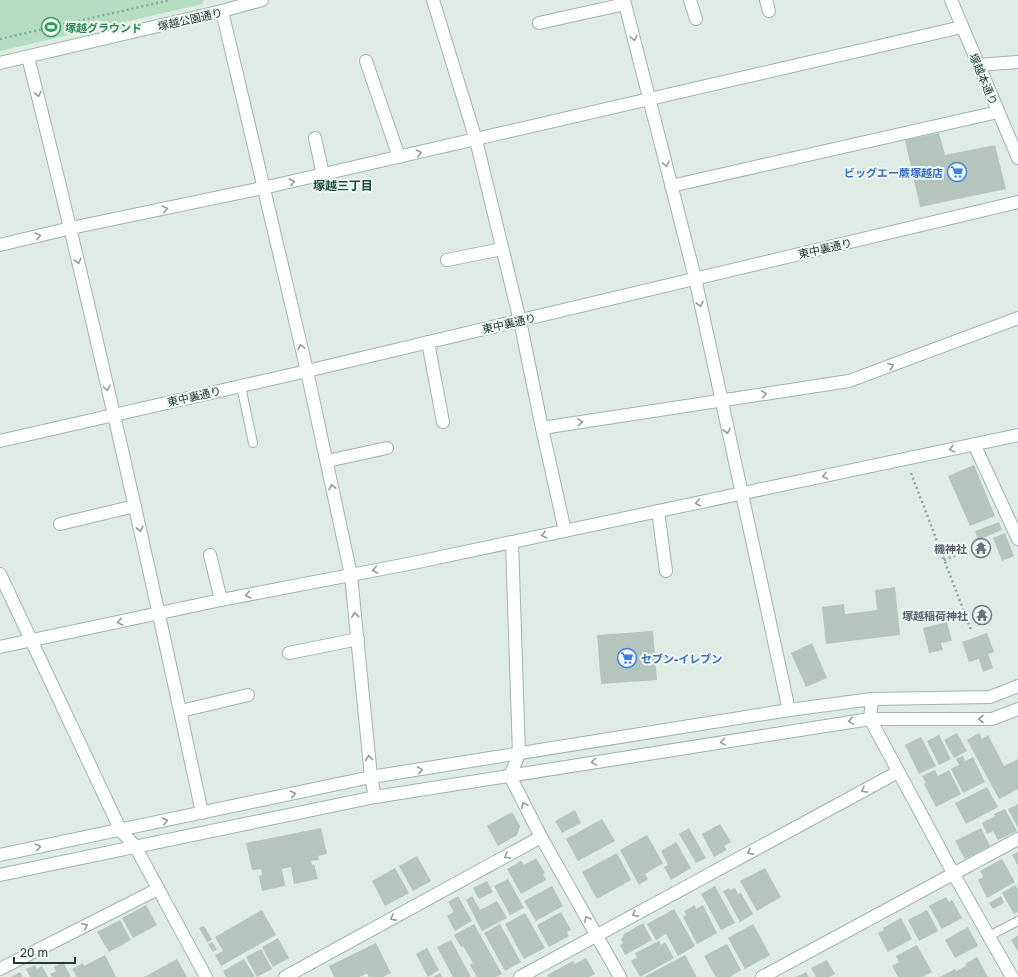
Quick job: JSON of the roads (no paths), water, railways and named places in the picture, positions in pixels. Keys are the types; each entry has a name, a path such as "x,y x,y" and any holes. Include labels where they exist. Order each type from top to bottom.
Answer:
{"street":[{"name":"塚越公園通り","path":"0,62 28,57 222,11 262,0"},
{"path":"433,0 476,140 520,321 565,531"},
{"path":"690,0 696,19"},
{"name":"塚越本通り","path":"951,0 1018,158"},
{"path":"540,23 624,2 695,278 789,710"},
{"path":"222,11 307,371 352,575 371,777 375,797"},
{"path":"0,245 71,228 323,175 962,27"},
{"path":"28,57 71,228 160,613 202,812"},
{"path":"366,61 399,157"},
{"path":"978,65 1018,62"},
{"path":"672,186 998,112"},
{"path":"314,138 323,175"},
{"name":"東中裏通り","path":"0,441 520,321 1018,202"},
{"path":"447,260 502,248"},
{"path":"542,428 849,381 1018,318"},
{"path":"428,342 444,422"},
{"path":"0,647 221,600 352,575 658,512 1018,435"},
{"path":"974,444 1014,521 1018,539"},
{"path":"327,461 387,448"},
{"path":"60,524 135,506"},
{"path":"658,512 666,571"},
{"path":"512,542 519,754 510,776 541,837 620,977"},
{"path":"210,555 221,600"},
{"path":"0,574 120,831 135,846 206,977"},
{"path":"289,653 358,639"},
{"path":"0,855 120,831 202,812 371,777 789,710 872,699 990,697 1018,686"},
{"path":"180,711 248,695"},
{"path":"872,699 870,719 953,873 1012,977"},
{"path":"0,875 375,797 870,719 992,719 1018,709"},
{"path":"520,977 898,772"},
{"path":"285,977 541,837"},
{"path":"762,977 1018,839"},
{"path":"0,970 158,889"}],"lane":[{"path":"241,386 253,443"},
{"path":"989,936 1018,920"}],"place":[{"name":"塚越グラウンド","path":"51,27"},
{"name":"ビッグエー蕨塚越店","path":"957,172"},
{"name":"機神社","path":"981,548"},
{"name":"塚越稲荷神社","path":"982,615"},
{"name":"セブン-イレブン","path":"627,658"}],"district":[{"name":"塚越三丁目","path":"343,185"}]}
